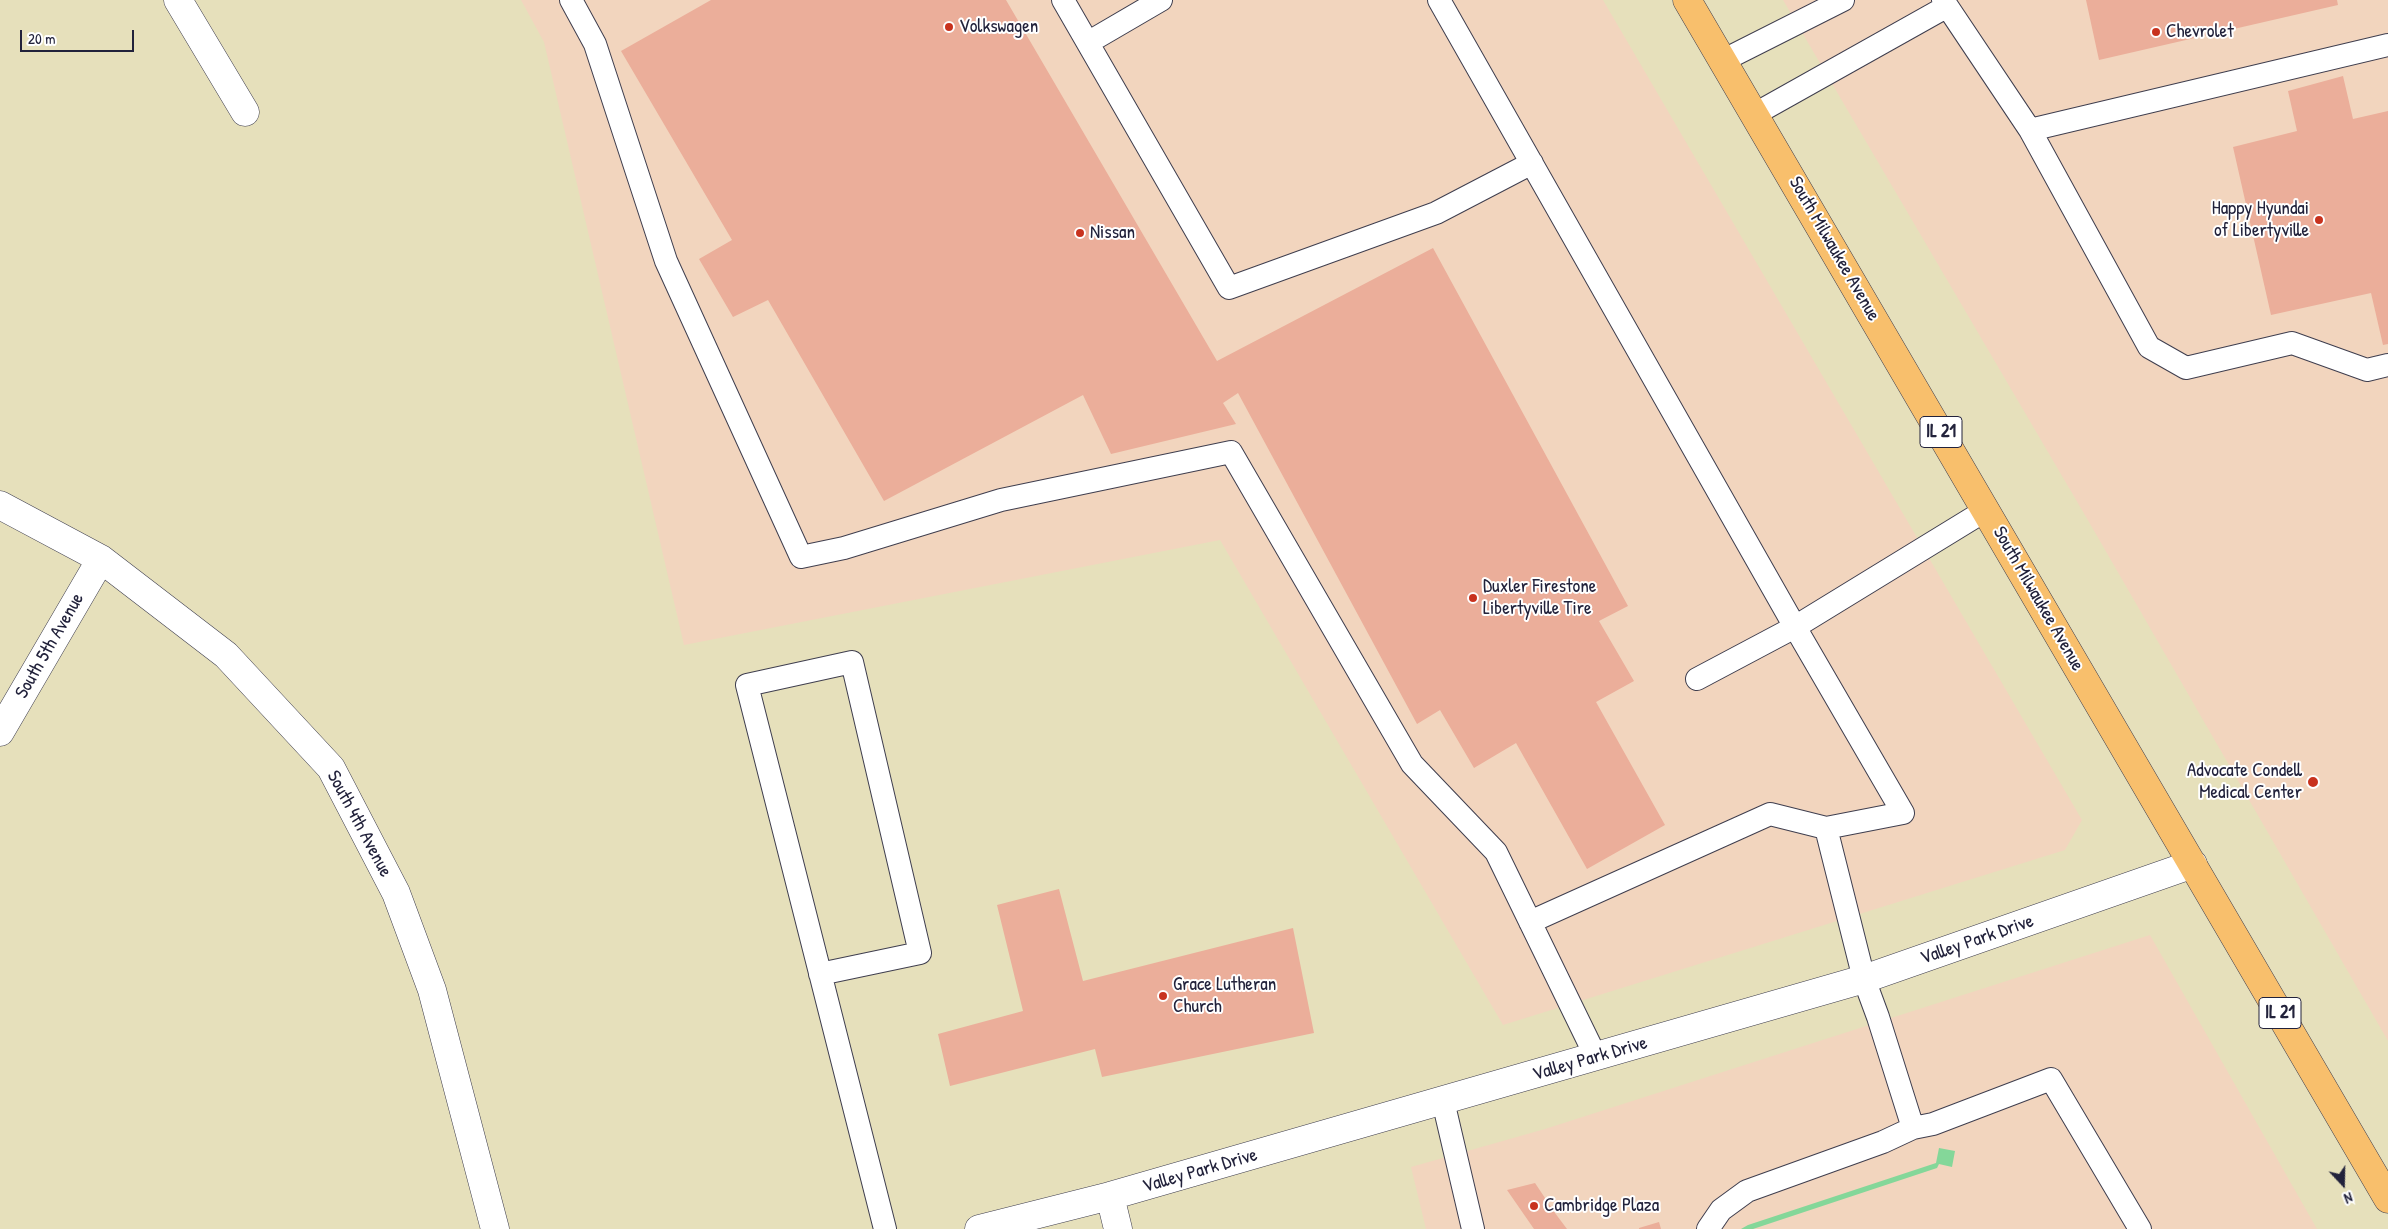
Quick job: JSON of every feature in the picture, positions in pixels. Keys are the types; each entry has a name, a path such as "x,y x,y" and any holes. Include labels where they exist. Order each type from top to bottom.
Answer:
{"main road":[{"name":"South Milwaukee Avenue","path":"1687,0 2388,1199"}],"street":[{"path":"178,0 246,112"},
{"name":"South 4th Avenue","path":"0,505 101,559 226,655 331,768 396,893 432,990 495,1229"},
{"name":"South 5th Avenue","path":"0,732 101,559"},
{"name":"Valley Park Drive","path":"979,1229 1110,1196 1864,979 2193,864"},
{"path":"1110,1196 1118,1229"}],"lane":[{"path":"1064,0 1229,288 1436,212 1532,163"},
{"path":"1089,42 1161,0"},
{"path":"1439,0 1795,627 1903,813 1826,828 1770,814 1530,922"},
{"path":"1722,60 1843,0"},
{"path":"579,3 595,44 666,261 801,557 844,548 1000,500 1231,452 1412,764 1496,852 1596,1057"},
{"path":"1755,114 1945,4 2030,130 2150,347 2186,368 2292,343 2367,370 2388,365"},
{"path":"2030,130 2388,45"},
{"path":"1697,679 1795,627 1986,510"},
{"path":"820,974 920,953 852,662 747,685 820,974 885,1229"},
{"path":"1826,828 1864,979 1913,1128"},
{"path":"1708,1229 1721,1210 1747,1191 1883,1142 1913,1128 1933,1124 2051,1079 2140,1229"},
{"path":"1443,1101 1473,1229"}],"shaded area":[{"path":"521,0 1603,0 2082,820 2065,850 1503,1025 1220,540 684,645 544,42"},
{"path":"1783,0 2388,0 2388,1041 2089,522"},
{"name":"Cambridge Plaza","path":"2150,935 2317,1229 1426,1229 1411,1167 1545,1129"}],"green space":[{"path":"1939,1148 1955,1151 1952,1167 1939,1164 1937,1168 1753,1229 1741,1229 1748,1225 1936,1163"}],"building":[{"path":"711,0 1006,0 1217,361 1433,248 1628,606 1599,621 1634,681 1596,702 1665,825 1587,869 1516,743 1474,768 1440,710 1417,724 1238,393 1223,403 1236,424 1111,454 1083,395 884,501 768,300 733,317 699,259 732,240 621,51"},
{"name":"Chevrolet","path":"2086,0 2337,0 2338,5 2099,60"},
{"name":"Happy Hyundai of Libertyville","path":"2343,76 2353,119 2388,111 2388,344 2383,345 2371,293 2271,315 2233,147 2297,131 2288,91"},
{"name":"Grace Lutheran Church","path":"1059,889 1083,981 1293,928 1314,1033 1102,1077 1095,1049 950,1086 938,1034 1023,1011 997,905"},
{"name":"Cambridge Plaza","path":"1535,1183 1567,1229 1534,1229 1507,1190"},
{"name":"Cambridge Plaza","path":"1659,1222 1661,1229 1639,1229 1639,1228"}],"place":[{"name":"Volkswagen","path":"949,27"},
{"name":"Chevrolet","path":"2156,32"},
{"name":"Happy Hyundai of Libertyville","path":"2319,220"},
{"name":"Nissan","path":"1080,233"},
{"name":"Duxler Firestone Libertyville Tire","path":"1473,598"},
{"name":"Advocate Condell Medical Center","path":"2313,782"},
{"name":"Grace Lutheran Church","path":"1163,996"},
{"name":"Cambridge Plaza","path":"1534,1206"}]}
